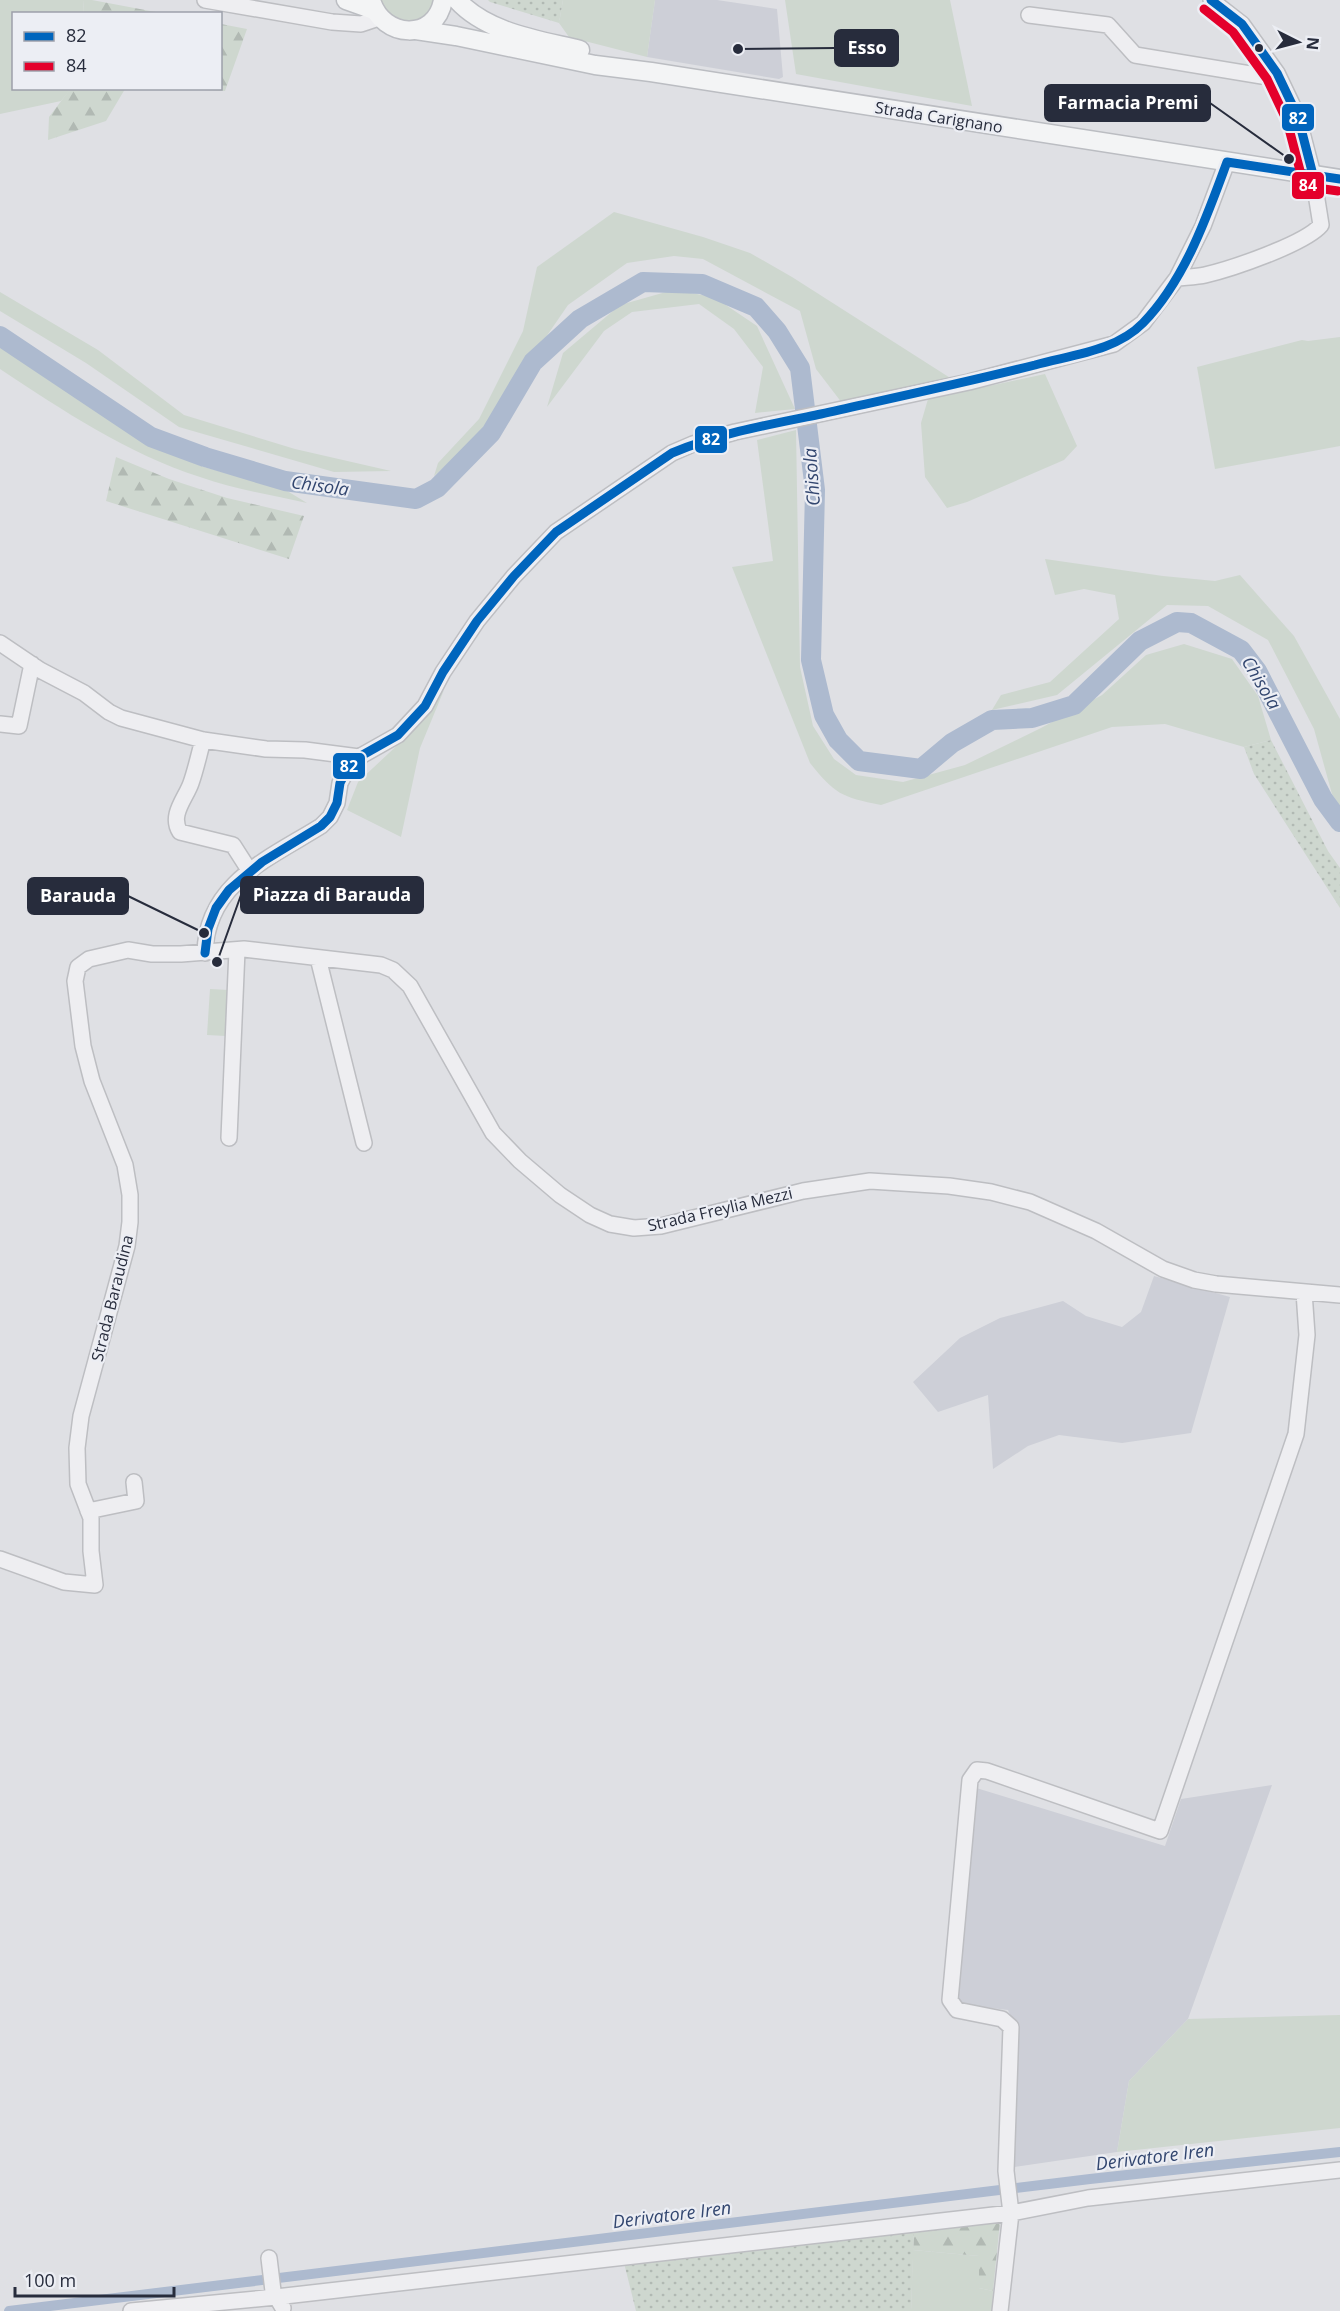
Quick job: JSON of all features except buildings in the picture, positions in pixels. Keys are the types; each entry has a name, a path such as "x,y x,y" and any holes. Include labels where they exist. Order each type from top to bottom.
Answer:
{"main road":[{"path":"346,0 374,9 388,26 398,30 416,30 456,36 595,65 651,72"},
{"path":"416,30 430,23 437,15 443,0"},
{"path":"457,0 473,15 506,30 651,72"},
{"name":"Strada Carignano","path":"651,72 1313,175"},
{"path":"1313,175 1340,179"}],"street":[{"path":"205,0 332,22 361,24 374,9"},
{"path":"1177,278 1204,276 1263,255 1314,233 1321,225 1313,175 1298,117 1277,73 1242,24 1211,0"},
{"path":"1029,15 1108,26 1135,55 1262,76 1277,73"},
{"path":"205,953 208,926 229,889 249,870 321,826 337,803 340,783 349,766 359,757 398,735 425,706 443,672 477,621 514,576 556,532 672,453 693,444 735,432 969,382 1114,344 1143,323 1177,278 1203,226 1227,162"},
{"path":"0,643 121,718 203,741 359,757"},
{"path":"0,724 19,726 32,664"},
{"path":"203,741 190,786 183,796 176,816 176,824 180,831 233,845 249,870"},
{"name":"Strada Baraudina","path":"0,1559 64,1582 95,1585 91,1551 91,1518 78,1484 77,1448 81,1416 127,1246 130,1195 125,1165 92,1081 83,1046 75,981 78,967 89,959 128,950 152,954 205,953"},
{"path":"229,1138 237,950"},
{"name":"Strada Freylia Mezzi","path":"205,953 237,950 381,965 393,970 410,986 493,1133 520,1161 560,1195 590,1215 610,1224 634,1228 661,1226 803,1191 870,1181 949,1186 991,1192 1030,1202 1096,1231 1163,1269 1194,1280 1340,1295"},
{"path":"318,958 364,1143"},
{"path":"1000,2311 1011,2213 1006,2171 1011,2027 1002,2019 957,2010 950,2000 970,1780 976,1770 987,1772 1160,1832 1296,1434 1307,1335 1304,1292"},
{"path":"88,1511 136,1501 134,1482"},
{"path":"131,2311 277,2299 1011,2213 1088,2198 1340,2170"},
{"path":"269,2258 277,2299"}],"shaded area":[{"path":"655,0 717,0 777,9 783,77 779,79 647,57"},
{"path":"1154,1276 1230,1297 1191,1433 1122,1443 1059,1435 1028,1446 993,1469 988,1395 938,1412 913,1382 960,1338 1000,1318 1063,1301 1086,1316 1122,1327 1141,1312"},
{"path":"1272,1785 1188,2019 1129,2081 1117,2152 1014,2167 1016,2028 1008,2010 957,2004 973,1787 1165,1846 1181,1799"}],"green space":[{"path":"0,0 84,0 83,12 12,12 12,90 70,90 61,101 0,114"},
{"path":"84,0 92,0 156,12 83,12"},
{"path":"379,0 434,0 424,17 408,21 400,20 392,15"},
{"path":"488,0 563,0 559,23"},
{"path":"563,0 655,0 647,57 569,37 559,23"},
{"path":"785,0 950,0 972,106 796,74"},
{"path":"222,24 247,29 225,91 204,90 222,90"},
{"path":"69,90 124,90 106,121 48,140 49,117"},
{"path":"614,212 750,253 792,277 955,381 842,403 816,369 800,311 703,259 674,256 627,263 568,305 487,429 434,476 438,463 479,419 523,331 537,267"},
{"path":"673,290 714,297 757,326 795,409 755,413 763,367 734,329 699,304 632,312 604,331 547,407 563,353 620,305"},
{"path":"0,292 98,350 184,415 295,449 391,471 334,472 179,427 86,363 0,311"},
{"path":"1340,337 1340,446 1215,469 1197,367 1302,340"},
{"path":"0,345 52,378 137,438 204,467 284,489 307,503 213,481 173,467 121,444 0,369"},
{"path":"1045,374 1077,446 1064,460 967,502 947,508 925,477 921,423 928,399"},
{"path":"796,430 800,667 813,726 834,759 856,775 903,782 965,765 1102,695 1146,655 1184,644 1232,659 1258,696 1271,740 1244,747 1165,724 1112,727 881,805 840,793 826,782 810,763 732,567 773,561 757,440"},
{"path":"116,457 169,479 227,498 304,516 289,559 106,501"},
{"path":"1045,559 1215,581 1240,575 1294,636 1340,719 1340,807 1332,794 1314,729 1268,640 1208,606 1167,605 1057,695 992,710 1001,695 1050,682 1119,619 1115,595 1084,589 1055,595"},
{"path":"444,690 420,748 401,837 347,810 358,782 420,724"},
{"path":"1271,740 1328,851 1340,868 1340,908 1254,774 1244,747"},
{"path":"210,989 229,990 226,1036 207,1035"},
{"path":"1340,2015 1340,2128 1117,2152 1129,2081 1188,2019"},
{"path":"1000,2222 993,2291 979,2288 979,2256 913,2250 914,2232"},
{"path":"914,2232 911,2311 636,2311 624,2263"},
{"path":"913,2250 979,2256 979,2288 993,2291 992,2311 911,2311"}],"waterway":[{"name":"Chisola","path":"0,336 151,437 205,457 285,481 416,499 437,488 491,433 533,362 580,319 643,282 702,284 756,307 777,331 800,368 815,490 811,660 824,715 838,740 859,761 921,769 952,743 992,720 1032,718 1074,705 1140,641 1177,622 1191,623 1241,650 1257,671 1323,799 1340,822"},
{"name":"Derivatore Iren","path":"9,2311 1090,2179 1340,2152"}],"transit line":[{"name":"82","path":"1211,0 1242,24 1277,73 1298,117 1313,175"},
{"name":"84","path":"1204,9 1233,32 1267,79 1287,121 1303,182 1310,187 1338,191"},
{"name":"82","path":"205,953 208,929 216,908 229,890 262,862 321,826 330,817 337,803 340,783 349,766 359,757 398,735 425,706 443,672 477,621 514,576 556,532 672,453 690,446 746,430 1078,355 1120,340 1143,323 1171,287 1193,247 1227,162 1340,179"}],"place":[{"name":"Esso","path":"738,49"},
{"name":"Farmacia Premi","path":"1289,159"},
{"name":"Barauda","path":"204,933"},
{"name":"Piazza di Barauda","path":"217,962"}]}
